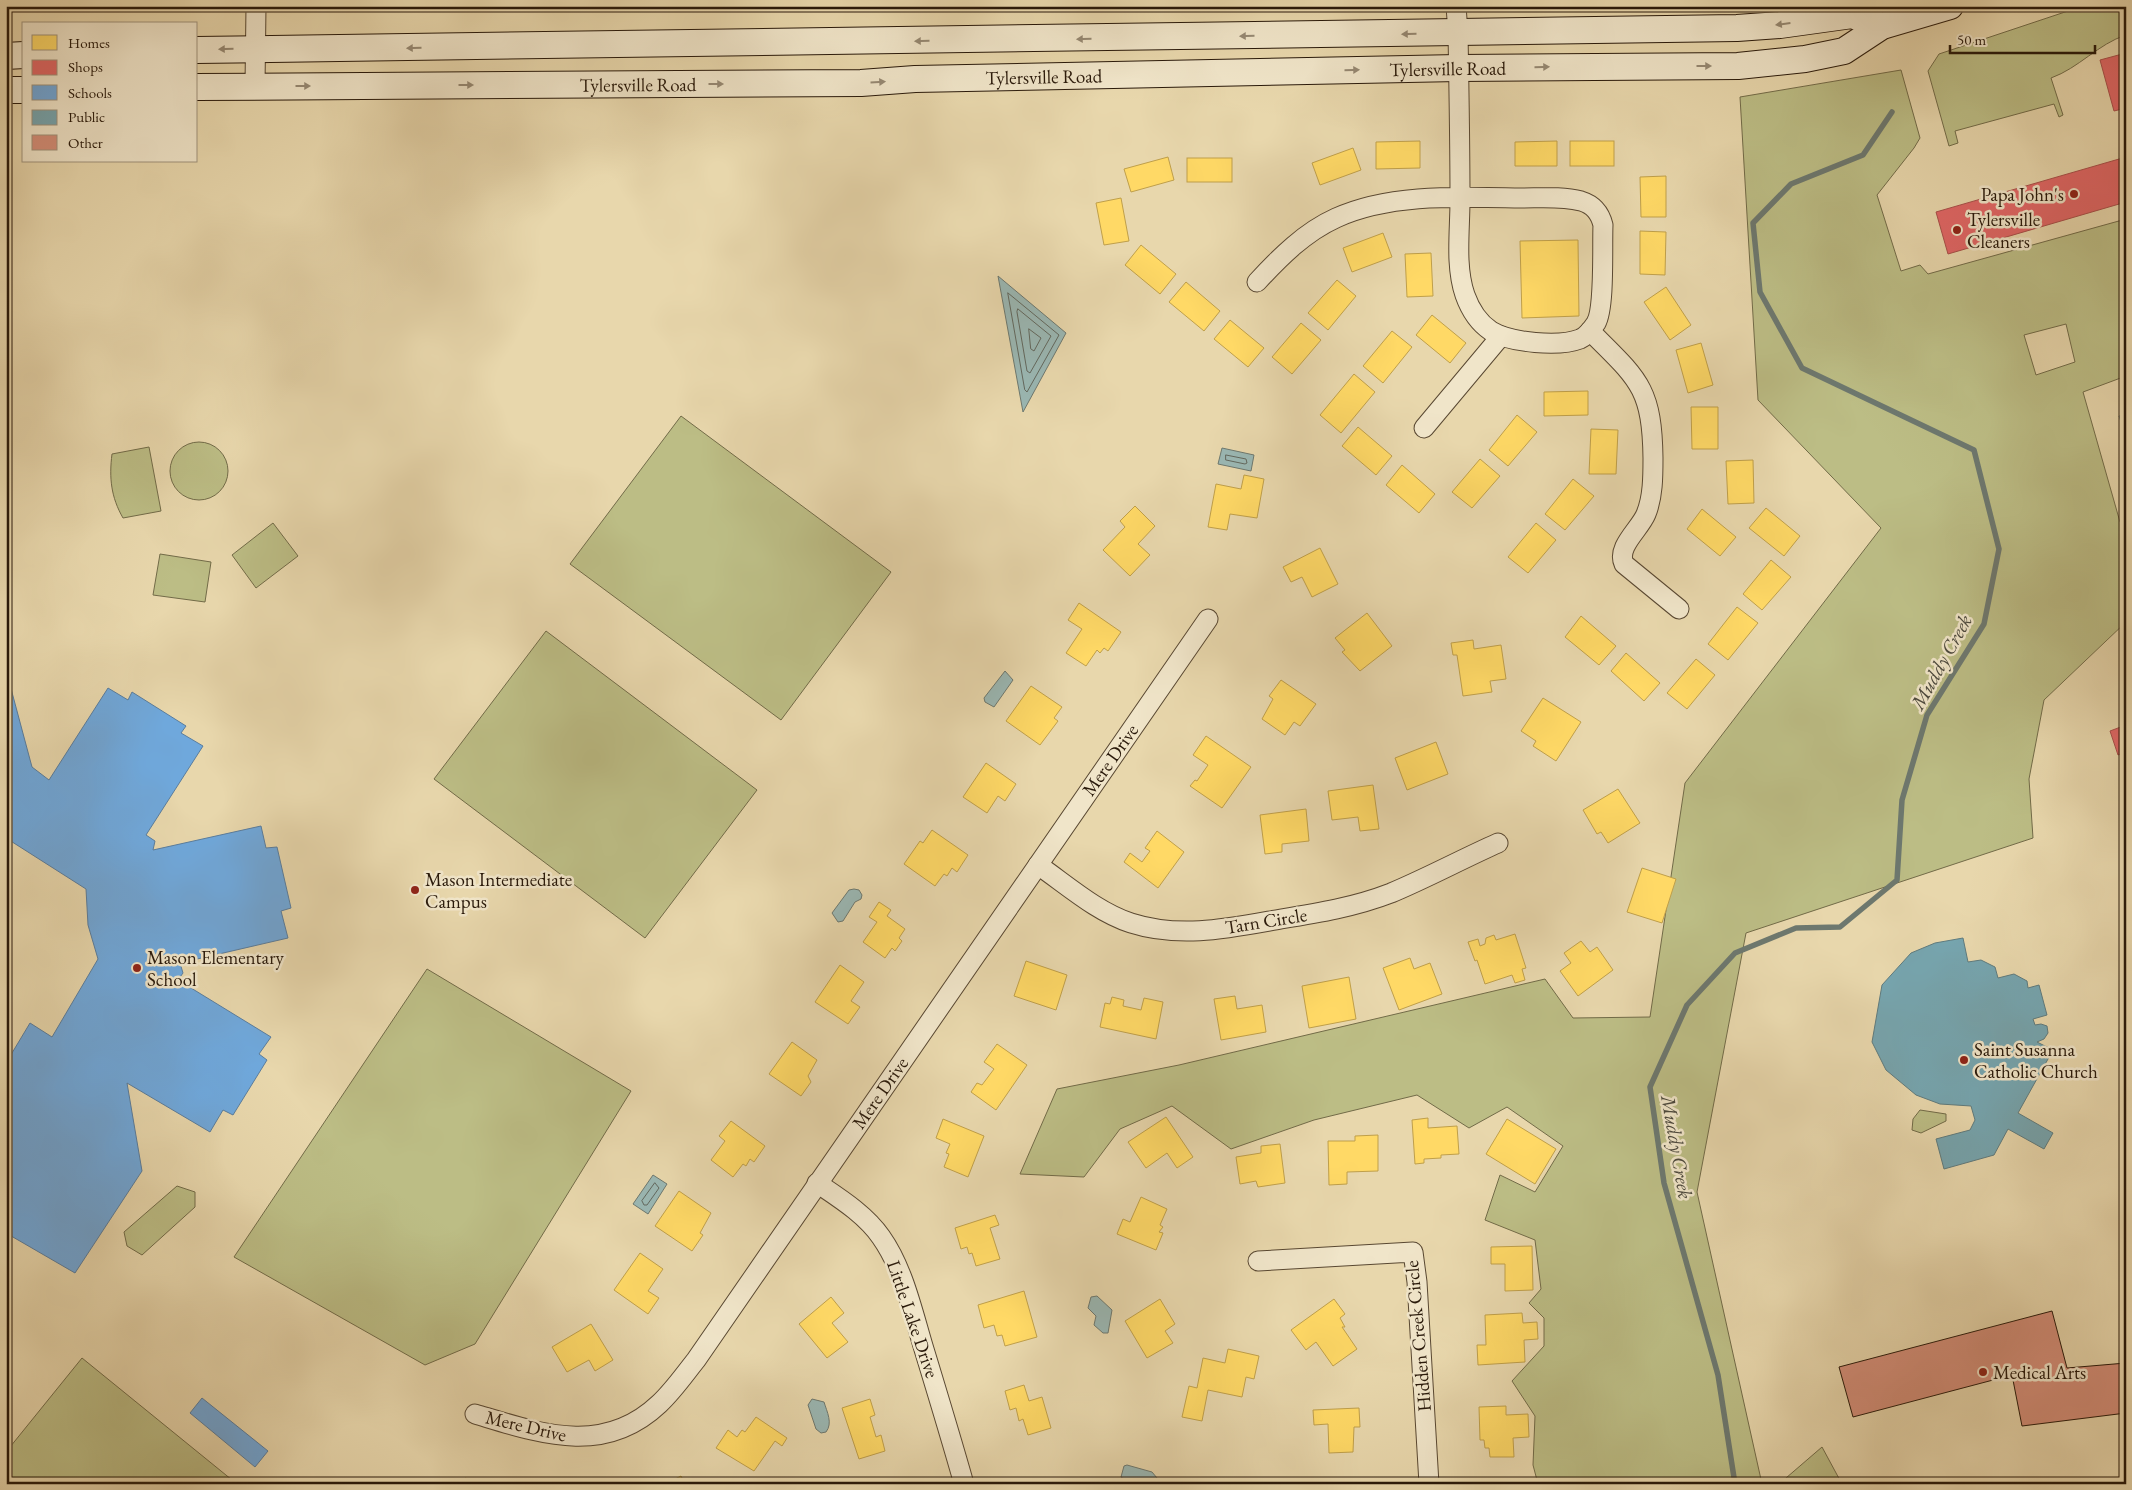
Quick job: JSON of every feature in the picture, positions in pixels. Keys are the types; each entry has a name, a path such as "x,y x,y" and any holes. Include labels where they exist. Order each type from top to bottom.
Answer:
{"main road":[{"name":"Tylersville Road","path":"198,87 861,83 925,79 1458,68 1738,66 1805,60 1844,51 1882,26 1950,6"},
{"name":"Tylersville Road","path":"198,50 1458,34 1736,28 1780,25 1852,15 1882,26"},
{"path":"6,56 22,55"},
{"path":"6,90 22,90"}],"street":[{"path":"255,86 256,6"},
{"path":"1257,282 1299,241 1337,217 1364,207 1394,201 1460,198 1566,198 1582,201 1596,210 1603,225 1599,314 1590,331 1580,339 1564,342 1520,341 1491,331 1479,320 1470,307 1465,293 1460,263 1460,198 1458,34 1456,6"},
{"path":"1590,331 1633,376 1648,401 1651,415 1653,472 1650,501 1646,514 1622,550 1621,558 1624,564 1680,609"},
{"path":"1424,428 1501,336"},
{"name":"Mere Drive","path":"475,1414 552,1435 581,1438 623,1428 648,1414 669,1394 696,1360 1208,619"},
{"name":"Tarn Circle","path":"1038,865 1116,917 1159,930 1188,932 1218,930 1336,910 1364,902 1392,892 1498,843"},
{"name":"Little Lake Drive","path":"817,1183 870,1224 888,1247 909,1298 964,1484"},
{"name":"Hidden Creek Circle","path":"1258,1261 1413,1252 1417,1282 1429,1484"}],"green space":[{"path":"2083,6 2126,6 2126,35 2106,44 2071,68 2051,78 2063,115 2059,117 2054,104 1955,131 1958,143 1949,146 1928,71 1939,54"},
{"path":"1901,70 1920,138 1877,195 1901,271 1920,265 1928,274 2126,219 2126,376 2083,392 2120,522 2126,521 2126,622 2044,700 2029,779 2033,838 1746,933 1697,1192 1762,1484 1538,1484 1533,1465 1535,1416 1512,1381 1544,1346 1544,1318 1529,1303 1541,1289 1535,1240 1485,1220 1500,1175 1535,1192 1563,1146 1507,1107 1469,1128 1417,1095 1314,1120 1231,1149 1172,1106 1120,1129 1084,1177 1020,1174 1057,1089 1179,1065 1545,979 1573,1018 1650,1017 1685,783 1881,528 1758,400 1740,97","holes":["2066,324 2075,362 2036,375 2024,335"]},
{"path":"681,416 891,572 781,720 570,564"},
{"path":"193,442 205,442 220,450 228,465 228,477 220,492 205,500 193,500 178,492 170,477 170,465 178,450"},
{"path":"149,447 161,511 123,518 113,495 112,454"},
{"path":"273,523 298,556 256,588 232,555"},
{"path":"160,554 211,562 205,602 153,595"},
{"path":"546,631 757,790 645,938 434,779"},
{"path":"427,969 631,1091 475,1344 425,1365 234,1257"},
{"path":"1920,1110 1946,1114 1946,1121 1921,1133 1912,1130 1913,1119"},
{"path":"177,1186 195,1192 195,1207 142,1255 127,1246 124,1232"},
{"path":"82,1358 237,1484 6,1484 6,1452"},
{"path":"1822,1447 1842,1484 1779,1484"}],"water":[{"path":"998,276 1066,333 1023,412"},
{"path":"1222,448 1254,455 1251,471 1218,464"},
{"path":"1005,671 1013,680 994,707 985,702 984,698"},
{"path":"849,890 859,890 862,895 861,899 855,902 843,921 838,922 832,913"},
{"path":"653,1175 667,1184 648,1214 633,1204"},
{"path":"1097,1296 1112,1310 1108,1333 1103,1333 1094,1325 1096,1316 1088,1308 1091,1297"},
{"path":"812,1399 824,1402 829,1421 826,1432 821,1433 816,1429 808,1405"},
{"path":"1127,1465 1152,1472 1157,1478 1155,1483 1137,1483 1124,1479 1121,1477 1124,1466"}],"building: Homes":[{"path":"1420,141 1420,168 1376,169 1376,142"},
{"path":"1557,141 1557,166 1515,166 1515,142"},
{"path":"1570,141 1614,141 1614,166 1570,166"},
{"path":"1353,148 1361,170 1320,185 1312,163"},
{"path":"1168,157 1174,180 1131,192 1124,169"},
{"path":"1187,158 1232,158 1232,182 1187,182"},
{"path":"1666,176 1666,217 1641,217 1640,177"},
{"path":"1121,198 1129,241 1104,245 1096,203"},
{"path":"1640,231 1666,232 1665,275 1640,274"},
{"path":"1383,233 1392,257 1352,272 1343,248"},
{"path":"1578,240 1579,316 1522,318 1520,241"},
{"path":"1141,245 1176,274 1160,294 1125,265"},
{"path":"1431,253 1433,296 1407,297 1405,254"},
{"path":"1337,280 1356,296 1328,330 1308,313"},
{"path":"1186,282 1220,311 1204,331 1169,302"},
{"path":"1666,287 1691,325 1670,340 1644,302"},
{"path":"1432,315 1466,343 1450,363 1416,335"},
{"path":"1230,320 1264,348 1248,367 1214,339"},
{"path":"1301,323 1321,340 1292,374 1272,357"},
{"path":"1392,331 1412,347 1383,383 1363,366"},
{"path":"1701,343 1713,385 1688,393 1676,350"},
{"path":"1354,374 1375,392 1341,433 1320,415"},
{"path":"1588,391 1588,415 1544,416 1544,392"},
{"path":"1691,407 1718,407 1718,449 1692,449"},
{"path":"1517,415 1537,432 1508,466 1489,450"},
{"path":"1358,427 1392,456 1376,475 1342,446"},
{"path":"1591,429 1618,430 1616,474 1589,474"},
{"path":"1480,459 1500,476 1472,508 1452,492"},
{"path":"1753,460 1754,503 1728,504 1726,461"},
{"path":"1402,465 1435,494 1419,513 1386,485"},
{"path":"1244,475 1264,479 1257,518 1230,514 1227,530 1208,527 1216,484 1241,489"},
{"path":"1573,479 1594,496 1565,530 1545,514"},
{"path":"1135,506 1155,526 1138,544 1150,555 1130,576 1103,550 1125,527 1120,521"},
{"path":"1766,508 1800,536 1784,556 1749,528"},
{"path":"1702,509 1736,537 1720,556 1687,529"},
{"path":"1536,523 1556,540 1528,573 1508,557"},
{"path":"1320,548 1338,584 1312,597 1302,577 1291,582 1283,567"},
{"path":"1771,560 1791,577 1762,610 1743,594"},
{"path":"1079,603 1121,632 1108,651 1104,648 1100,653 1097,650 1086,666 1066,653 1082,629 1068,620"},
{"path":"1737,607 1758,623 1728,660 1708,644"},
{"path":"1367,613 1392,646 1360,671 1342,652 1345,650 1335,638"},
{"path":"1581,616 1616,646 1599,665 1565,637"},
{"path":"1473,640 1474,649 1501,645 1506,679 1490,681 1492,692 1463,696 1457,655 1453,655 1451,643"},
{"path":"1626,653 1660,683 1644,701 1611,671"},
{"path":"1696,659 1715,675 1687,709 1667,693"},
{"path":"1281,680 1316,704 1300,726 1294,722 1285,735 1262,719 1273,699 1269,696"},
{"path":"1031,686 1062,707 1054,718 1058,721 1040,745 1006,721"},
{"path":"1543,698 1581,722 1556,761 1533,746 1536,741 1521,731"},
{"path":"1206,736 1251,767 1222,808 1190,786 1195,780 1197,781 1208,765 1193,755"},
{"path":"1436,742 1448,774 1407,790 1395,758"},
{"path":"986,763 1016,784 1005,801 998,796 987,813 963,797"},
{"path":"1373,785 1379,829 1360,831 1358,817 1332,820 1328,791"},
{"path":"1618,789 1640,823 1608,843 1601,832 1597,834 1583,810"},
{"path":"1306,809 1309,841 1282,844 1282,852 1265,854 1260,815"},
{"path":"932,830 968,855 957,872 952,868 947,876 944,874 935,886 904,864 920,841 923,843"},
{"path":"1157,831 1184,852 1158,888 1124,862 1130,853 1142,862 1150,851 1145,848"},
{"path":"1642,868 1676,879 1662,923 1627,912"},
{"path":"879,902 891,910 887,916 905,929 899,938 902,941 895,951 892,948 885,958 863,942 877,922 869,917"},
{"path":"1515,934 1526,968 1522,969 1525,980 1515,983 1512,975 1485,984 1477,960 1475,961 1468,942 1478,939 1480,946 1485,944 1486,938 1494,935 1496,940"},
{"path":"1581,941 1590,952 1597,947 1613,970 1578,996 1560,971 1571,963 1564,953"},
{"path":"1410,958 1414,969 1430,963 1442,994 1399,1010 1383,968"},
{"path":"1026,961 1067,975 1056,1010 1014,996"},
{"path":"840,965 864,982 851,1001 860,1007 848,1024 815,1002"},
{"path":"1349,977 1356,1019 1309,1028 1302,986"},
{"path":"1235,996 1237,1009 1262,1005 1266,1032 1221,1040 1214,999"},
{"path":"1112,997 1124,1000 1123,1006 1141,1010 1144,998 1163,1002 1156,1039 1100,1027 1105,1003 1110,1004"},
{"path":"792,1042 817,1060 808,1076 811,1082 801,1096 769,1074"},
{"path":"997,1044 1027,1065 996,1110 971,1092 977,1083 982,1085 994,1069 984,1062"},
{"path":"1166,1117 1193,1157 1177,1168 1167,1153 1146,1168 1128,1142"},
{"path":"1428,1118 1428,1128 1457,1126 1459,1154 1441,1155 1441,1158 1424,1159 1424,1163 1415,1164 1412,1120"},
{"path":"943,1119 984,1136 968,1177 944,1167 949,1154 946,1153 950,1144 936,1138"},
{"path":"1507,1119 1556,1149 1535,1184 1486,1154"},
{"path":"731,1121 765,1146 754,1162 750,1159 746,1166 743,1164 733,1177 711,1160 725,1141 719,1136"},
{"path":"1378,1135 1378,1171 1347,1172 1347,1184 1329,1185 1328,1141 1355,1141 1355,1136"},
{"path":"1280,1144 1285,1183 1258,1187 1256,1181 1240,1184 1236,1157 1261,1153 1261,1146"},
{"path":"679,1191 711,1213 700,1233 703,1235 692,1251 655,1226"},
{"path":"1141,1197 1167,1209 1160,1225 1163,1227 1159,1232 1163,1233 1156,1250 1117,1234 1123,1219 1130,1222"},
{"path":"995,1215 999,1225 990,1228 1000,1259 976,1266 972,1253 969,1254 967,1247 961,1249 955,1228"},
{"path":"1532,1246 1533,1290 1505,1291 1505,1264 1491,1264 1491,1247"},
{"path":"640,1253 663,1269 648,1291 659,1298 648,1314 614,1290"},
{"path":"1024,1291 1037,1337 1005,1346 1002,1335 997,1336 994,1325 984,1328 978,1305"},
{"path":"831,1297 844,1313 832,1323 848,1342 827,1358 799,1324"},
{"path":"1160,1299 1175,1324 1165,1331 1173,1343 1147,1358 1125,1321"},
{"path":"1334,1299 1345,1314 1340,1318 1345,1327 1342,1327 1357,1349 1333,1366 1316,1342 1306,1350 1291,1330"},
{"path":"1522,1313 1523,1323 1537,1322 1538,1339 1524,1340 1525,1362 1478,1365 1477,1345 1486,1345 1485,1315"},
{"path":"591,1324 613,1360 595,1371 589,1360 567,1372 552,1347"},
{"path":"1228,1349 1259,1356 1254,1379 1246,1377 1242,1397 1208,1390 1202,1421 1182,1417 1189,1386 1197,1388 1203,1358 1225,1363"},
{"path":"1024,1385 1029,1401 1042,1397 1051,1428 1028,1435 1023,1419 1019,1421 1016,1408 1010,1410 1005,1391"},
{"path":"870,1399 875,1415 870,1417 876,1437 881,1435 885,1451 859,1459 842,1408"},
{"path":"1506,1406 1506,1415 1528,1414 1529,1437 1513,1438 1514,1457 1490,1457 1489,1448 1485,1448 1484,1440 1480,1440 1479,1407"},
{"path":"1359,1408 1360,1427 1354,1427 1353,1452 1329,1453 1328,1424 1314,1425 1313,1410"},
{"path":"756,1417 787,1438 782,1446 775,1441 754,1471 716,1448 728,1430 737,1437 742,1430 745,1432"},
{"path":"681,1476 685,1484 665,1484"},
{"path":"465,1478 484,1483 463,1484"}],"building: Shops":[{"path":"2126,53 2126,108 2114,111 2100,60"},
{"path":"2126,157 2126,202 1948,254 1936,212"},
{"path":"2126,725 2126,752 2118,755 2110,731"}],"building: Schools":[{"name":"Mason Elementary School","path":"6,670 32,767 49,780 108,688 128,700 132,692 186,726 181,733 203,746 146,835 155,841 153,850 261,826 266,848 277,847 291,908 281,911 288,938 180,963 183,973 178,980 271,1037 259,1054 267,1060 233,1115 223,1110 210,1132 127,1083 142,1171 75,1273 6,1233 6,1063 30,1023 52,1037 98,959 88,925 86,889 6,838"},
{"path":"202,1398 268,1451 255,1467 190,1413"}],"building: Public":[{"path":"2126,415 2126,437 2119,416"},
{"name":"Saint Susanna Catholic Church","path":"1963,938 1968,962 1981,960 1995,967 1998,978 2014,974 2027,981 2028,988 2039,985 2047,1015 2033,1019 2035,1025 2047,1026 2048,1033 2044,1039 2037,1042 2053,1050 2018,1113 2053,1133 2044,1149 2008,1129 1994,1155 1944,1169 1936,1139 1970,1130 1975,1120 1971,1106 1940,1104 1916,1095 1886,1070 1872,1042 1882,985 1911,953 1935,943"}],"building: Other":[{"name":"Medical Arts","path":"2052,1311 2067,1368 2126,1363 2126,1413 2022,1426 2012,1375 1853,1417 1839,1367"}],"waterway":[{"name":"Muddy Creek","path":"1735,1484 1718,1375 1664,1183 1650,1087 1687,1005 1735,953 1796,928 1840,927 1897,880 1902,800 1927,715 1984,624 1999,549 1974,450 1802,368 1760,292 1753,223 1791,184 1863,155 1892,112"}],"place":[{"name":"Papa John's","path":"2074,194"},
{"name":"Tylersville Cleaners","path":"1957,230"},
{"name":"Mason Intermediate Campus","path":"415,890"},
{"name":"Mason Elementary School","path":"137,968"},
{"name":"Saint Susanna Catholic Church","path":"1964,1060"},
{"name":"Medical Arts","path":"1983,1372"}]}
